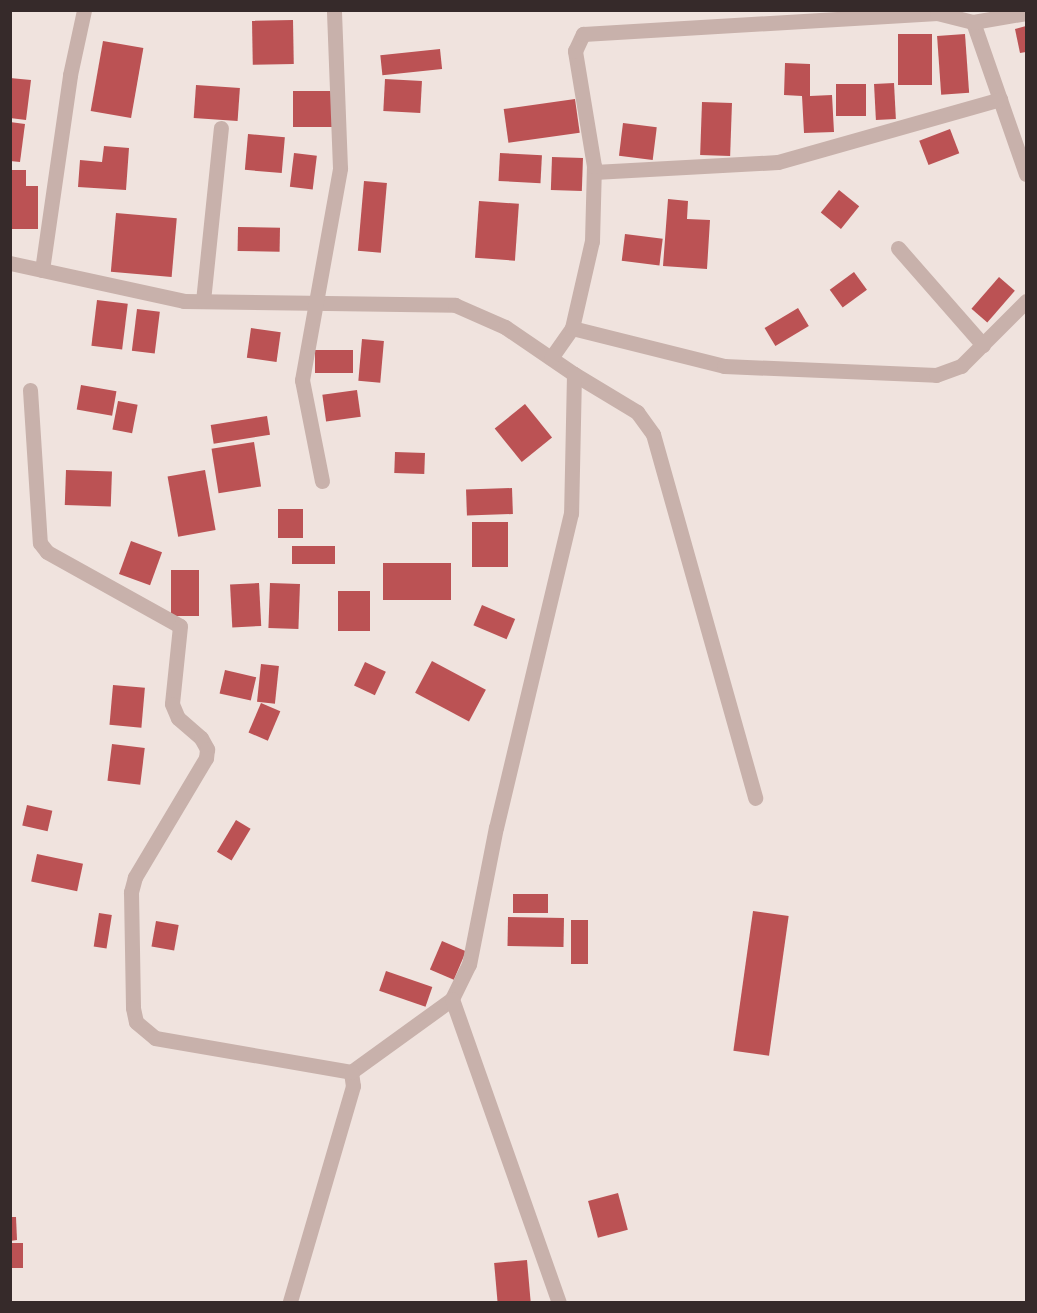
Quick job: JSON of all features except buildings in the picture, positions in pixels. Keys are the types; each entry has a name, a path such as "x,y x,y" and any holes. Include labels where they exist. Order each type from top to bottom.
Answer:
{"street":[{"path":"42,270 70,75 84,10"},
{"path":"322,481 302,380 340,168 334,10"},
{"path":"551,358 572,328 591,249 594,172 575,51 584,34 770,16 937,12 973,22 1026,13"},
{"path":"973,22 1026,174"},
{"path":"594,172 778,162 1000,99"},
{"path":"203,301 220,128"},
{"path":"898,248 983,345"},
{"path":"10,263 184,301 455,305 505,327 574,374 637,412 654,434 755,798"},
{"path":"572,328 740,368 936,375 961,366 1026,301"},
{"path":"30,390 40,543 47,552 180,626 172,704 178,718 201,738 207,749 206,758 135,877 131,892 133,1008 136,1022 155,1038 351,1072 453,999 469,964 506,783 571,513 574,374"},
{"path":"453,999 559,1302"},
{"path":"290,1302 353,1086 351,1072"}]}
